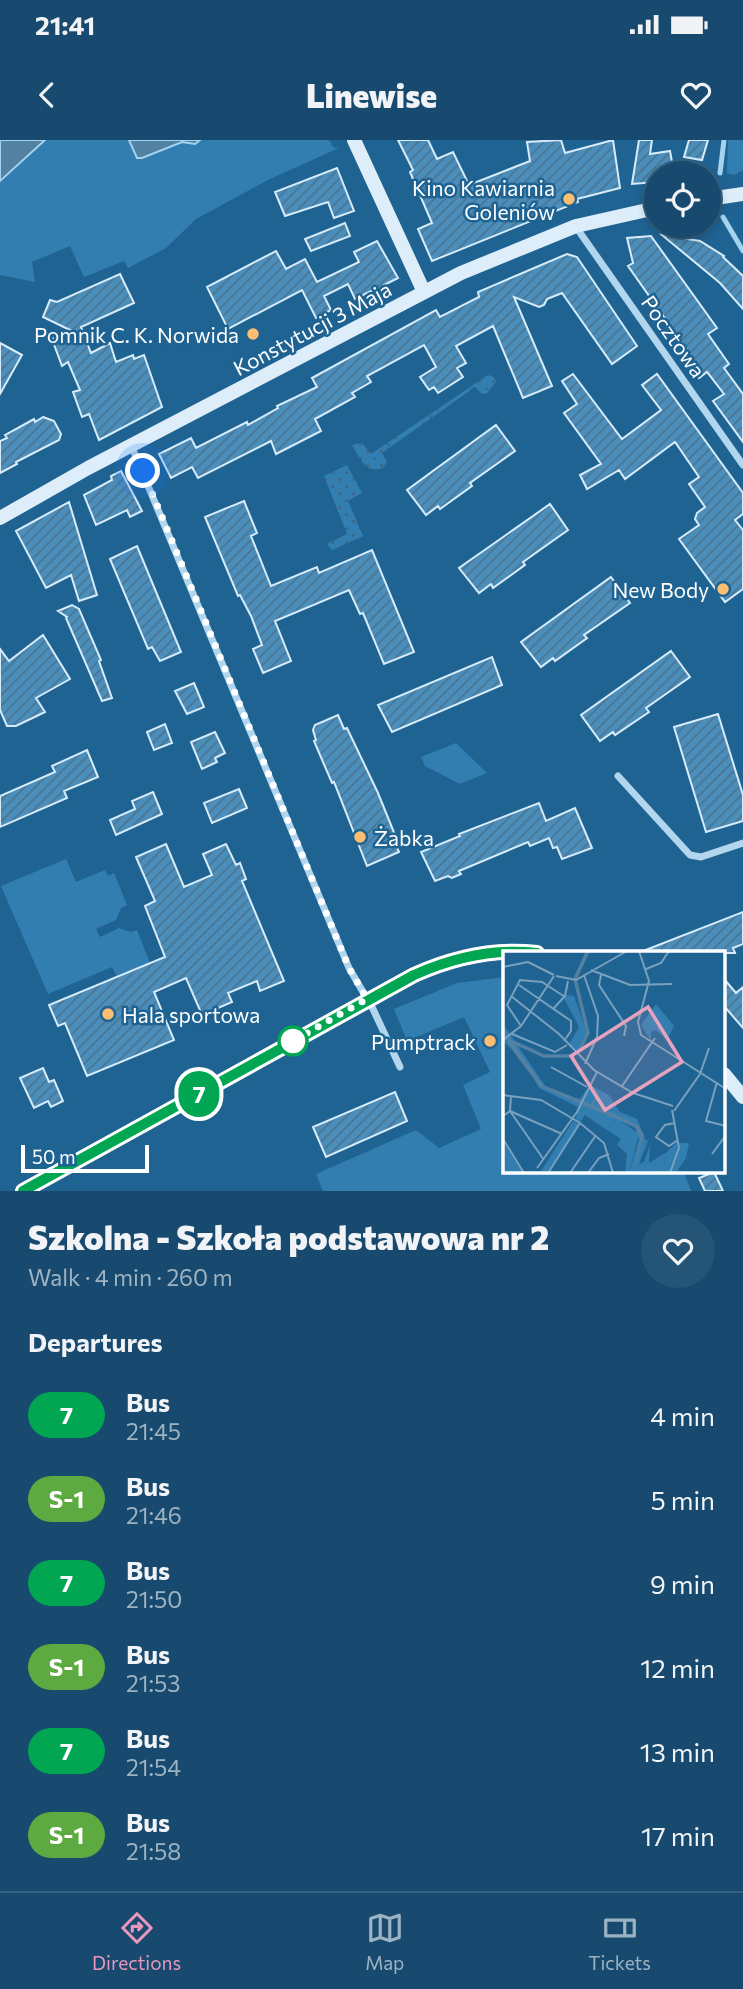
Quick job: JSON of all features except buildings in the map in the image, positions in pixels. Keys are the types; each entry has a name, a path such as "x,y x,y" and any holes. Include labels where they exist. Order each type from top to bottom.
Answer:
{"street":[{"path":"354,140 424,292"},
{"path":"721,197 743,194"},
{"name":"Konstytucji 3 Maja","path":"0,518 131,445 355,331 461,273 576,226 644,211"},
{"name":"Pocztowa","path":"576,226 743,465"},
{"path":"131,445 349,968 400,1067"},
{"path":"618,776 690,855 701,857 743,843"},
{"path":"23,1191 367,999 439,964 468,956 503,953"},
{"path":"726,1076 743,1097"}],"shaded area":[{"path":"0,140 329,140 334,148 339,148 270,179 196,219 166,248 128,268 124,261 84,277 70,246 32,262 35,282 0,275"},
{"path":"0,140 45,140 0,181"},
{"path":"129,140 200,140 195,144 182,142 137,158"},
{"path":"728,140 743,140 743,170 734,175 727,173"},
{"path":"488,375 494,377 496,382 487,393 482,394 475,387 382,453 387,462 383,468 367,467 352,445 362,443 371,454"},
{"path":"347,465 362,493 348,501 363,536 332,550 327,544 347,534 324,476"},
{"path":"456,743 487,773 460,784 425,766 421,757"},
{"path":"66,859 76,882 105,870 108,876 114,873 127,905 121,908 116,920 96,929 100,937 119,928 131,932 137,930 150,963 117,977 112,967 48,994 1,886"},
{"path":"503,977 503,1174 685,1174 691,1191 323,1191 316,1174 416,1130 439,1148 481,1129 463,1085 490,1072 464,1017 407,1041 394,1009 457,983"}],"waterway":[{"path":"721,165 724,140"},
{"path":"723,217 743,251"}],"bus line":[{"name":"7","path":"23,1191 414,975 468,956 503,952"}],"place":[{"name":"Kino Kawiarnia Goleniów","path":"569,199"},
{"name":"Pomnik C. K. Norwida","path":"253,334"},
{"name":"New Body","path":"723,589"},
{"name":"Żabka","path":"360,837"},
{"name":"Hala sportowa","path":"108,1014"},
{"name":"Pumptrack","path":"490,1041"}],"route":[{"path":"143,471 349,968 367,999 293,1041"}]}
